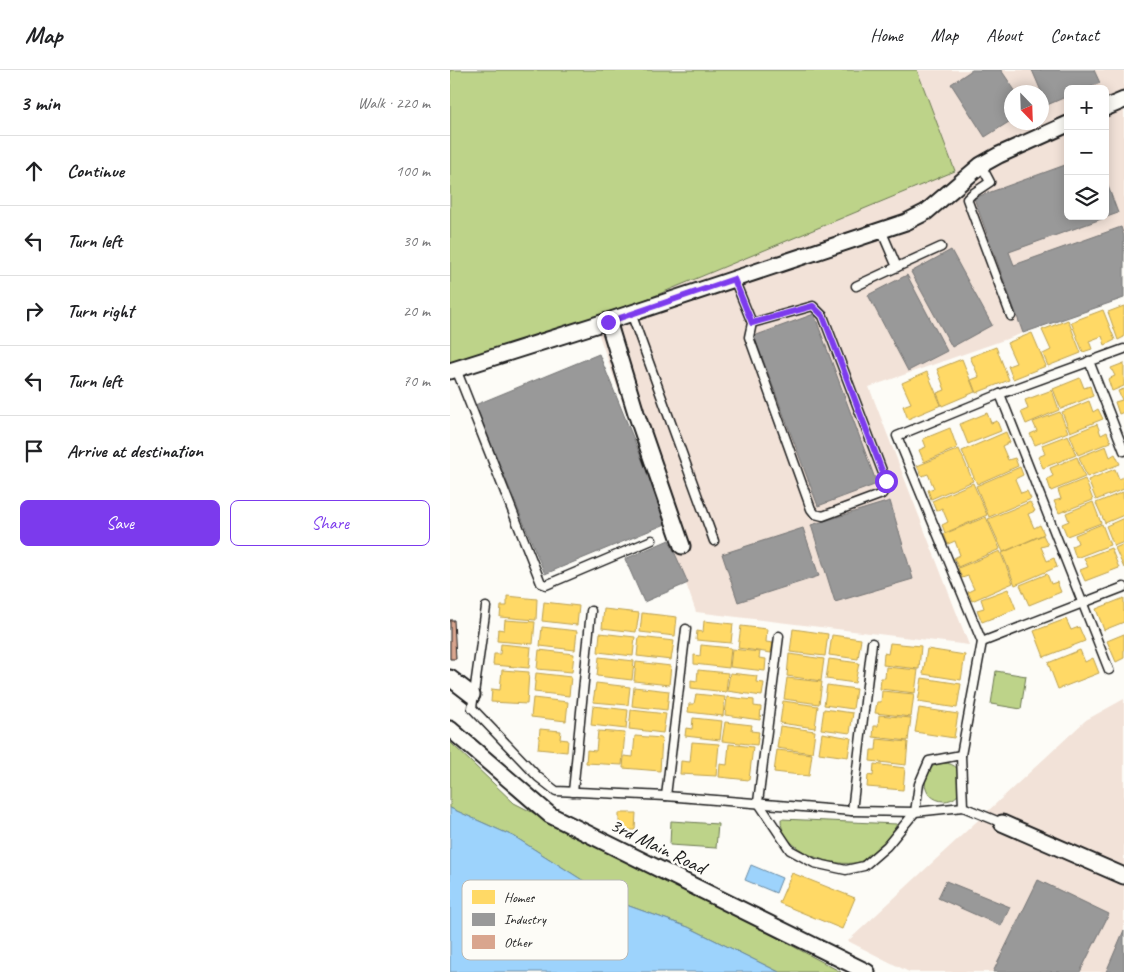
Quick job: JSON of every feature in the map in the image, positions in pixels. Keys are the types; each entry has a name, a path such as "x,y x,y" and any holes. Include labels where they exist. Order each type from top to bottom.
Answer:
{"street":[{"path":"1109,106 1124,100"},
{"path":"453,370 608,322 881,230 926,212 981,166 999,155 1064,126"},
{"path":"608,322 636,412 682,546"},
{"path":"450,678 472,694"},
{"name":"3rd Main Road","path":"450,729 550,815 867,972"},
{"path":"1002,823 1124,874"}],"lane":[{"path":"981,166 990,182 967,199 1011,316"},
{"path":"881,230 897,267"},
{"path":"856,286 941,246"},
{"path":"734,279 752,323 749,337 811,509 815,514 823,516 882,494 886,488 886,481 823,316 813,306 752,323"},
{"path":"631,314 714,541"},
{"path":"963,807 961,755 982,642 897,436 1000,394 1124,350"},
{"path":"1089,362 1124,451"},
{"path":"453,370 541,583 546,585 652,540"},
{"path":"1000,394 1109,670"},
{"path":"982,642 1124,586"},
{"path":"486,607 472,694 472,708 538,777 556,791 758,802 852,811 915,812 963,807 1002,823"},
{"path":"573,792 591,611"},
{"path":"666,796 686,629"},
{"path":"779,636 758,802 790,850 814,863 846,870 864,866 888,846 915,812 919,784 929,761 961,755"},
{"path":"852,811 872,643"}],"shaded area":[{"path":"917,70 1124,70 1124,298 869,387 969,645 696,612 594,321 955,171"},
{"path":"1124,699 1124,972 909,972 848,941 1086,720"}],"green space":[{"path":"450,70 917,70 955,171 594,321 450,364"},
{"path":"996,671 1026,676 1021,709 991,704"},
{"path":"450,742 514,803 746,921 841,972 779,972 688,927 628,906 628,880 582,880 515,837 450,808"},
{"path":"944,763 958,768 963,782 958,796 944,801 930,796 925,782 930,768"},
{"path":"781,819 897,824 886,841 865,860 836,863 810,855 798,848 789,840 783,830"},
{"path":"671,821 718,824 716,848 670,845"}],"water":[{"path":"450,808 515,837 582,880 462,880 462,960 628,960 628,906 688,927 779,972 450,972"},
{"path":"751,865 782,878 776,893 745,880"}],"building: Homes":[{"path":"1124,306 1124,337 1118,340 1108,312"},
{"path":"1103,310 1115,340 1105,345 1102,336 1089,341 1092,349 1083,352 1071,322"},
{"path":"1068,320 1081,353 1048,366 1043,354 1051,350 1042,330"},
{"path":"1032,333 1046,366 1013,379 1008,366 1016,363 1007,343"},
{"path":"996,347 1009,380 976,393 971,380 979,377 970,357"},
{"path":"962,359 975,392 942,406 937,393 945,390 937,369"},
{"path":"1124,363 1124,386 1112,391 1108,379 1115,376 1111,368"},
{"path":"927,372 941,405 908,419 903,406 911,403 902,383"},
{"path":"1080,378 1084,388 1090,386 1093,396 1061,409 1053,389"},
{"path":"1124,389 1124,412 1119,414 1115,402 1122,400 1118,391"},
{"path":"1052,390 1059,410 1026,424 1021,412 1028,409 1025,400"},
{"path":"1089,401 1093,412 1098,409 1103,419 1070,432 1062,412"},
{"path":"1060,412 1068,432 1035,445 1030,434 1037,431 1033,422"},
{"path":"987,413 991,423 997,421 1001,431 968,444 960,424"},
{"path":"1097,424 1101,435 1107,432 1111,442 1078,455 1070,435"},
{"path":"950,428 957,448 924,462 919,450 926,447 923,439"},
{"path":"1006,432 1010,442 1002,446 1008,460 1015,458 1018,466 977,484 962,451"},
{"path":"1068,435 1076,455 1043,468 1038,457 1045,454 1042,445"},
{"path":"1106,446 1110,457 1115,454 1120,464 1087,477 1079,457"},
{"path":"959,449 973,481 931,499 928,490 934,488 928,474 922,476 917,466"},
{"path":"1077,457 1085,477 1051,491 1047,479 1053,476 1050,468"},
{"path":"1020,467 1023,475 1015,479 1021,493 1027,491 1031,499 989,517 976,486"},
{"path":"1115,469 1119,479 1124,477 1124,489 1096,500 1088,480"},
{"path":"1085,479 1093,500 1059,513 1054,501 1061,499 1058,490"},
{"path":"973,483 987,515 945,533 942,525 948,522 942,508 936,511 932,501"},
{"path":"1123,492 1124,515 1105,523 1096,503"},
{"path":"1030,502 1035,511 1028,514 1034,528 1040,525 1044,534 1003,552 988,519"},
{"path":"1093,502 1101,523 1067,536 1062,524 1069,521 1066,513"},
{"path":"986,517 1000,549 958,567 954,558 960,555 955,541 948,544 944,534"},
{"path":"1124,518 1124,542 1114,546 1106,526"},
{"path":"1102,524 1110,545 1076,558 1072,546 1078,543 1075,535"},
{"path":"1043,535 1048,545 1041,547 1047,561 1054,558 1057,567 1015,585 1002,553"},
{"path":"1124,544 1124,568 1115,548"},
{"path":"1111,548 1119,568 1085,581 1080,570 1088,567 1084,558"},
{"path":"1000,551 1013,583 972,601 968,592 974,589 968,576 962,578 958,568"},
{"path":"1047,574 1051,584 1057,582 1061,592 1029,605 1020,585"},
{"path":"1008,589 1016,609 982,622 977,610 984,608 981,599"},
{"path":"507,596 537,599 536,620 500,617 501,606 507,606"},
{"path":"1124,598 1124,622 1104,630 1096,609"},
{"path":"544,602 579,606 577,625 542,621"},
{"path":"604,609 639,613 636,632 602,628"},
{"path":"642,613 677,617 675,636 640,632"},
{"path":"1066,619 1071,630 1079,627 1085,641 1044,657 1034,631"},
{"path":"505,620 535,622 533,644 497,641 498,629 504,630"},
{"path":"704,621 733,624 731,643 696,640 697,631 703,632"},
{"path":"741,626 767,629 766,642 773,643 771,653 738,648"},
{"path":"542,627 577,631 575,650 540,646"},
{"path":"793,629 828,634 825,656 790,652"},
{"path":"600,633 635,637 633,656 598,652"},
{"path":"1124,634 1124,658 1116,662 1107,641"},
{"path":"832,635 861,639 858,659 829,655"},
{"path":"639,637 674,641 671,660 637,656"},
{"path":"890,643 921,646 919,669 883,665 884,653 888,654"},
{"path":"501,644 531,647 529,668 493,665 494,654 500,654"},
{"path":"701,645 731,648 729,668 694,664 694,655 700,656"},
{"path":"732,649 760,652 759,658 766,659 765,671 730,667"},
{"path":"927,649 965,655 961,680 923,674"},
{"path":"539,650 574,654 572,672 537,669"},
{"path":"1080,650 1085,662 1093,658 1099,673 1058,689 1048,663"},
{"path":"789,654 824,659 821,681 787,676"},
{"path":"599,657 634,661 632,680 597,676"},
{"path":"829,659 859,663 855,683 826,679"},
{"path":"636,662 671,666 669,685 634,681"},
{"path":"886,667 918,670 915,693 880,689 881,678 885,678"},
{"path":"502,670 529,672 527,704 491,702 492,689 500,690"},
{"path":"698,670 728,673 726,692 691,688 691,680 697,681"},
{"path":"536,673 571,677 569,696 534,692"},
{"path":"730,673 757,676 756,682 764,683 762,696 727,691"},
{"path":"787,678 822,682 819,704 784,699"},
{"path":"922,678 961,684 957,708 918,702"},
{"path":"596,683 630,687 628,705 593,702"},
{"path":"827,685 856,689 853,709 824,705"},
{"path":"634,687 669,691 667,710 632,706"},
{"path":"882,691 914,694 911,717 875,713 877,702 881,702"},
{"path":"696,694 725,697 723,716 688,712 689,704 694,704"},
{"path":"727,697 754,700 754,706 761,707 760,720 725,715"},
{"path":"533,698 568,702 566,721 531,717"},
{"path":"783,701 818,706 815,728 780,723"},
{"path":"593,706 628,710 626,729 591,725"},
{"path":"919,708 958,714 954,738 915,732"},
{"path":"824,709 853,713 850,733 821,729"},
{"path":"631,710 666,714 663,733 629,729"},
{"path":"879,715 911,718 908,741 873,737 874,726 878,726"},
{"path":"693,718 722,721 720,740 685,736 686,728 692,729"},
{"path":"725,722 752,725 751,731 759,732 757,745 722,741"},
{"path":"780,726 815,731 812,753 777,748"},
{"path":"540,729 561,731 560,739 568,740 567,752 538,749"},
{"path":"598,731 625,733 622,765 586,763 587,750 596,751"},
{"path":"822,733 851,738 848,757 819,753"},
{"path":"635,736 662,738 660,771 623,768 624,756 633,757"},
{"path":"877,739 908,742 906,765 870,761 871,750 876,750"},
{"path":"692,742 719,744 716,776 680,774 681,761 690,762"},
{"path":"729,744 753,747 749,780 719,777 720,764 727,765"},
{"path":"777,750 812,754 809,776 774,772"},
{"path":"874,764 905,768 903,790 867,787 868,775 873,776"},
{"path":"619,813 636,813 635,830 619,830"},
{"path":"792,873 855,898 842,929 779,903"}],"building: Industry":[{"path":"972,70 1001,70 1011,85 1004,85 1004,125 985,137 951,84"},
{"path":"1032,70 1094,70 1100,83 1095,85 1064,85 1064,98 1049,104 1049,85 1038,85"},
{"path":"1064,165 1064,220 1098,220 1009,252 1014,265 1121,227 1124,236 1124,298 1023,333 974,198"},
{"path":"1109,189 1118,213 1109,216"},
{"path":"951,250 992,325 952,347 911,272"},
{"path":"907,275 947,351 908,371 868,295"},
{"path":"814,314 877,484 818,506 754,336"},
{"path":"599,354 668,523 545,574 475,405"},
{"path":"890,501 913,579 835,602 811,525"},
{"path":"803,528 819,576 738,602 722,554"},
{"path":"669,540 688,583 644,602 625,559"},
{"path":"1038,880 1109,914 1080,972 993,972"},
{"path":"946,881 1010,907 1001,926 938,898"},
{"path":"1124,930 1124,972 1106,972"}],"building: Other":[{"path":"450,620 454,620 456,659 450,659"}],"route":[{"path":"608,322 734,279 752,323 813,306 823,316 886,481"}]}
